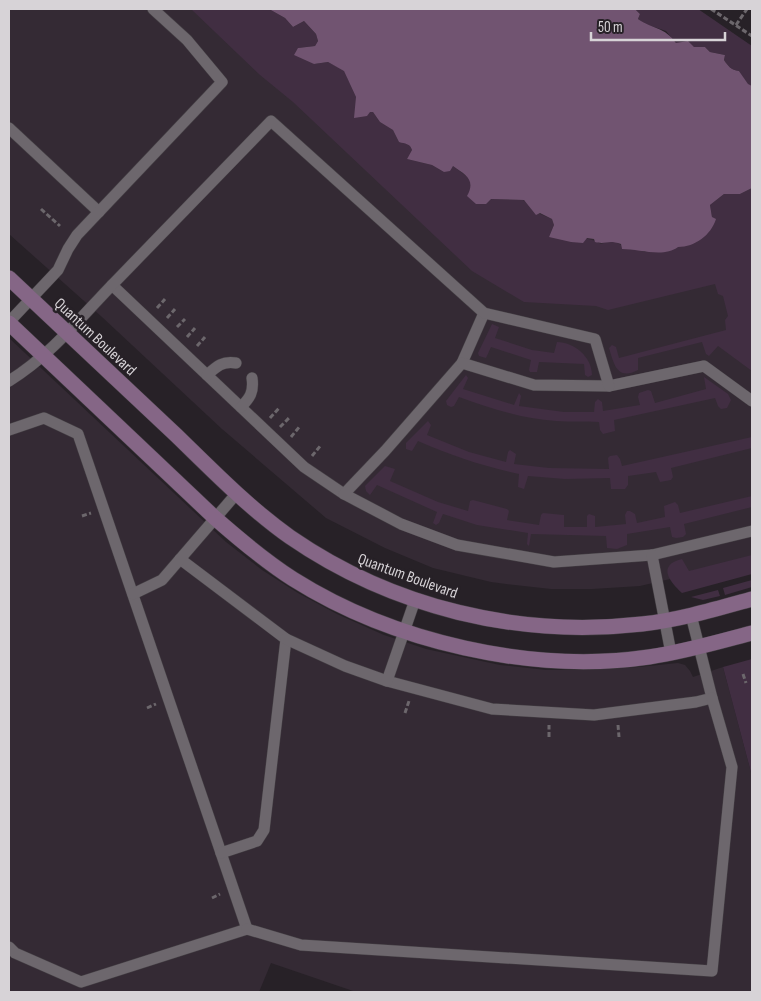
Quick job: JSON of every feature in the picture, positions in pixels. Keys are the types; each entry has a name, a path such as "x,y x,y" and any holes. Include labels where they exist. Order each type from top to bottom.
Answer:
{"street":[{"name":"Quantum Boulevard","path":"9,278 264,518 318,555 376,585 415,600 463,614 533,625 597,627 642,624 691,615 752,599"},
{"path":"9,323 215,518 250,548 295,580 354,611 404,631 444,643 475,651 540,660 604,660 648,657 700,647 752,633"}],"lane":[{"path":"9,323 58,270 77,235 222,82 187,40 153,9"},
{"path":"9,381 44,356 270,122 484,313 595,339 608,386"},
{"path":"9,128 99,212"},
{"path":"112,285 304,467 344,494 401,524 457,545 554,562 652,555 752,531"},
{"path":"344,494 385,451 462,363 484,313"},
{"path":"207,375 225,362 236,363"},
{"path":"462,363 534,385 608,386 704,366 752,401"},
{"path":"241,407 250,398 253,388 252,378"},
{"path":"9,430 44,418 78,434 247,929"},
{"path":"133,594 162,580 237,494"},
{"path":"652,555 671,653"},
{"path":"180,559 286,639 345,666 387,681 492,709 594,715 696,702 712,698"},
{"path":"387,681 415,600"},
{"path":"9,947 14,953 81,982 247,929 301,945 712,971 732,767 691,615"},
{"path":"221,853 257,841 264,830 286,639"}],"path":[{"path":"711,9 752,36"},
{"path":"736,25 747,9"},
{"path":"41,209 60,226"},
{"path":"155,310 165,299"},
{"path":"165,320 175,309"},
{"path":"175,329 185,319"},
{"path":"185,338 195,328"},
{"path":"195,348 206,337"},
{"path":"270,418 280,407"},
{"path":"280,428 290,417"},
{"path":"290,437 300,426"},
{"path":"312,456 321,445"},
{"path":"743,674 746,683"},
{"path":"405,713 409,701"},
{"path":"147,708 159,703"},
{"path":"548,737 549,724"},
{"path":"618,724 619,737"},
{"path":"212,898 224,893"}],"shaded area":[{"path":"9,9 210,9 714,268 752,369 752,560 640,586 551,589 491,582 433,568 385,548 326,518 222,429 102,317 9,234"},
{"path":"191,9 269,9 285,18 293,27 304,21 316,34 318,41 315,46 298,48 314,64 328,62 344,70 356,97 370,112 373,112 380,122 393,130 399,142 410,146 412,150 407,159 432,165 444,172 453,166 470,179 472,188 490,199 523,200 528,203 533,211 552,219 554,225 549,237 582,238 601,244 612,240 621,245 622,249 636,249 645,252 712,217 710,205 724,194 740,194 752,188 752,371 718,346 709,356 706,354 702,342 638,358 638,370 631,373 621,372 615,365 609,348 612,345 616,347 619,358 726,330 725,320 728,316 723,296 718,294 715,284 608,310 596,306 524,302 472,271 293,102 260,75"},
{"path":"269,9 635,9 640,14 638,19 663,31 676,43 688,41 694,47 705,47 710,52 725,55 724,60 728,66 739,71 748,84 752,86 752,188 740,194 724,194 710,205 712,217 716,219 706,235 690,245 666,252 622,249 621,244 613,242 599,243 595,242 594,239 587,238 583,243 549,237 554,225 552,219 540,213 536,215 524,200 491,199 486,204 476,204 467,196 470,190 468,178 458,169 453,166 450,171 444,172 432,165 407,159 412,150 410,146 399,142 393,130 380,122 373,112 370,112 367,116 354,118 356,97 344,71 328,62 314,64 294,55 298,48 315,46 318,41 316,34 304,21 293,27 285,18"},
{"path":"635,9 698,9 752,46 752,86 748,85 739,71 728,66 724,60 725,55 710,52 705,47 694,47 676,43 666,31 645,24 638,19 640,14"},
{"path":"492,324 499,327 495,338 532,350 554,353 557,342 576,348 589,362 592,375 588,377 585,375 584,364 539,362 537,372 530,372 531,360 491,347 486,358 479,356 478,353"},
{"path":"9,338 226,542 262,570 298,593 337,614 384,635 426,649 500,665 546,670 591,670 678,663 685,665 693,677 723,667 752,776 752,992 356,992 271,963 259,992 9,992"},
{"path":"466,375 468,378 463,389 514,405 519,393 521,396 519,406 564,412 594,412 595,402 598,399 602,402 603,411 640,405 639,393 648,390 651,391 655,403 706,389 704,377 728,394 731,400 727,408 721,409 715,398 614,420 615,431 603,434 600,430 599,422 556,421 531,418 494,409 459,397 454,406 447,405 446,401"},
{"path":"428,421 431,425 427,435 469,452 506,462 510,450 516,454 514,464 549,468 609,469 608,458 610,456 617,455 622,466 752,437 752,448 671,468 673,477 671,480 660,482 656,472 628,476 628,485 625,489 611,489 610,478 565,479 528,476 524,489 518,487 519,474 468,460 418,441 412,451 406,449 406,443"},
{"path":"385,466 395,469 390,481 438,502 468,511 470,501 473,500 507,509 509,511 507,520 539,525 543,513 564,515 564,527 587,527 587,516 589,514 595,516 595,527 626,524 625,515 627,511 635,514 637,523 665,517 664,506 675,502 680,513 752,496 752,507 684,524 686,534 683,537 672,537 670,527 627,534 627,545 617,549 607,548 606,536 531,534 529,546 527,544 528,533 477,525 443,514 436,525 433,523 437,512 377,485 370,495 366,491 365,486"},
{"path":"752,555 752,574 682,593 668,574 670,565 682,559 689,571"},
{"path":"752,580 752,587 725,595 723,588"},
{"path":"718,590 720,596 703,600 691,597"},
{"path":"752,659 752,776 723,667"}]}
